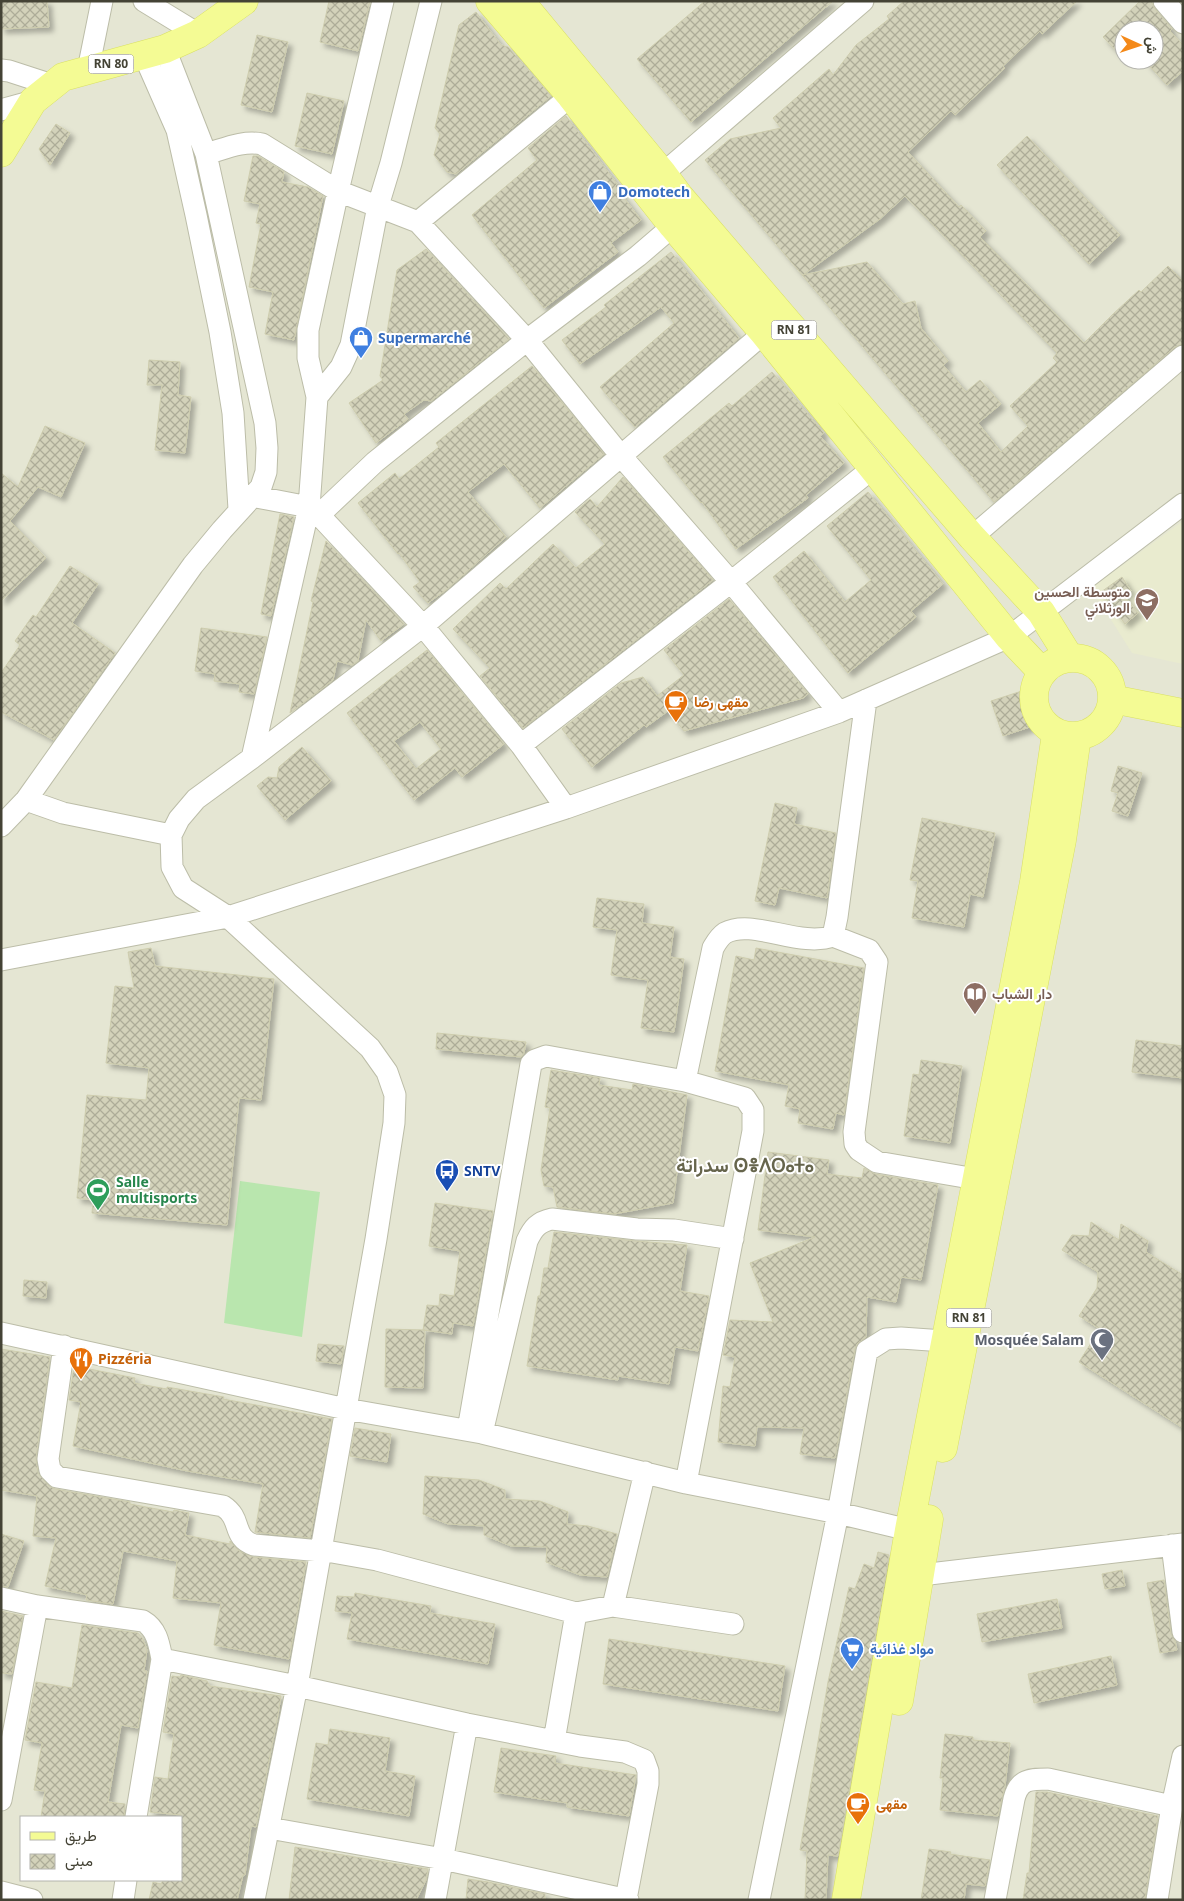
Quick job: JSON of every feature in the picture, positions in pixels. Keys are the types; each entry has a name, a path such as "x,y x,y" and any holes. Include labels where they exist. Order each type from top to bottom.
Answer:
{"main road":[{"name":"RN 80","path":"42,93 63,77 155,52 198,34 244,1"},
{"path":"490,1 571,96 654,182 673,226 764,333 1009,637 1042,672"},
{"name":"RN 81","path":"520,1 654,182 680,197 972,537 1041,612 1069,657"},
{"path":"1,154 42,93"},
{"path":"1069,657 1082,658 1095,664 1111,685 1112,699 1109,713 1102,724 1090,733 1067,735 1044,726 1036,714 1033,699 1035,685 1042,672 1054,662 1069,657"},
{"path":"1112,699 1183,713"},
{"path":"846,1900 909,1530 944,1341 1034,882 1067,735"},
{"name":"RN 81","path":"864,1900 921,1576 927,1530 1062,840 1067,735"}],"street":[{"path":"88,70 102,1"},
{"path":"144,1 198,34"},
{"path":"252,758 314,511 317,397 308,358 308,330 338,191 383,1"},
{"path":"317,397 341,367 351,345 378,206 391,163 431,1"},
{"path":"654,182 863,1"},
{"path":"1164,1 1183,23"},
{"path":"1,826 26,800 193,565 243,500 261,487 266,472 265,423 206,154 155,52"},
{"path":"155,52 177,130 220,332 233,413 243,500"},
{"path":"1,70 9,71 42,93"},
{"path":"1,110 42,93"},
{"path":"418,222 571,96"},
{"path":"206,154 240,144 254,142 262,144 338,191 418,222 527,340 621,456 732,582 839,712"},
{"path":"314,511 527,340 638,256 673,226"},
{"path":"254,1900 297,1686 346,1409 382,1200 394,1123 395,1096 387,1072 370,1048 228,917 183,888 172,867 171,835 179,820 196,799 423,626 764,333"},
{"path":"972,537 1183,356"},
{"path":"521,746 732,582 873,468"},
{"path":"243,500 314,511 423,626 521,746 566,808"},
{"path":"1,960 228,917 566,808 839,712 1009,637 1183,504"},
{"path":"833,936 866,700"},
{"path":"26,800 63,813 171,835"},
{"path":"685,1081 713,948 718,940 726,933 743,928 802,938 825,939 833,936 869,950 877,962 854,1132 855,1144 859,1150 877,1162 976,1180"},
{"path":"475,1431 531,1064 535,1060 546,1056 685,1081 745,1098 753,1110 753,1131 686,1483"},
{"path":"475,1431 527,1240 536,1225 552,1219 637,1229 674,1230 732,1239"},
{"path":"1,1333 346,1409 475,1431 686,1483 838,1513 909,1530"},
{"path":"759,1900 838,1513 867,1351 886,1339 901,1338 944,1341"},
{"path":"64,1346 48,1459 50,1470 57,1477 223,1506 233,1514 241,1537 248,1543 332,1552 376,1560 576,1614 613,1606 733,1624"},
{"path":"613,1606 645,1472"},
{"path":"921,1576 1177,1544 1183,1632"},
{"path":"1,1598 37,1606 143,1621 156,1634 162,1659 136,1816"},
{"path":"1,1800 37,1606"},
{"path":"554,1741 576,1614"},
{"path":"162,1659 297,1686 467,1724 554,1741 625,1752 644,1760 647,1766 648,1784 627,1900 442,1859 269,1828"},
{"path":"435,1900 467,1724"},
{"path":"1157,1900 1173,1856 1172,1806 1183,1756"},
{"path":"994,1900 1014,1799 1017,1790 1023,1783 1031,1779 1048,1779 1172,1806"},
{"path":"123,1900 126,1881"},
{"path":"1,1892 32,1900"}],"shaded area":[{"path":"1,1 1183,1 1183,1900 1,1900"},
{"name":"متوسطة الحسين الورثلاني","path":"1183,521 1183,664 1132,653 1091,588"}],"green space":[{"path":"240,1181 320,1192 302,1337 224,1323"}],"building":[{"path":"1,1 47,1 49,27 1,29"},
{"path":"329,1 370,1 358,51 320,42"},
{"path":"705,1 833,1 691,122 637,59"},
{"path":"904,1 1077,1 1042,34 1040,31 1003,66 1005,68 955,115 951,111 908,152 959,207 961,205 986,231 980,237 1084,343 1139,290 1141,292 1168,266 1183,281 1183,344 1175,347 994,502 705,160 730,139 781,128 773,118 829,69 833,75 856,45 889,19 887,16","holes":["905,196 1057,353 1053,358 1057,362 1010,406 1028,426 1001,452 978,423 1001,404 980,380 966,392 943,365 948,361 921,328 915,301 903,304 867,262 803,275 880,219"]},
{"path":"1140,1 1151,1 1155,9 1172,29 1170,31 1183,45 1183,71 1167,85 1153,70 1164,70 1164,20 1120,20"},
{"path":"476,12 501,45 508,47 551,96 456,174 447,172 434,155 440,134 435,128 459,25"},
{"path":"1114,26 1114,49 1103,37"},
{"path":"257,35 288,42 272,112 241,105"},
{"path":"307,93 344,101 332,154 295,146"},
{"name":"Domotech","path":"566,116 617,184 615,186 641,220 611,243 618,252 544,308 472,215 537,160 528,148"},
{"path":"56,124 70,133 50,165 39,149"},
{"path":"1027,136 1120,235 1089,264 997,165"},
{"path":"253,156 258,156 284,172 282,182 308,187 323,196 294,340 265,334 273,292 249,287 261,224 256,223 260,204 244,201"},
{"path":"426,249 509,339 431,401 424,400 404,414 408,419 376,443 349,403 383,380 380,376 397,270"},
{"path":"671,252 739,338 635,427 600,387 674,323 661,307 580,364 562,340 606,307 604,305"},
{"path":"149,360 180,362 178,395 191,397 185,453 155,450 162,385 147,385"},
{"path":"532,366 604,454 540,508 504,464 468,492 506,537 446,590 428,603 413,587 420,582 358,503 395,473 399,479 439,447 436,443"},
{"path":"772,372 824,433 820,436 844,463 806,495 808,498 736,549 702,502 663,457 729,403 732,406"},
{"path":"45,426 85,443 61,497 38,487 10,521 46,558 1,601 1,473 18,487"},
{"path":"623,477 713,580 523,728 480,676 490,668 453,629 500,583 506,589 553,544 576,568 605,544 575,512 590,499 597,507"},
{"path":"868,492 943,584 911,611 916,617 848,673 773,577 804,551 845,602 871,580 827,526"},
{"path":"280,514 294,517 270,616 261,614"},
{"path":"326,541 404,624 381,641 366,620 358,661 352,665 337,661 333,680 290,713 313,602 311,601"},
{"path":"70,566 98,584 72,623 115,653 54,740 1,712 1,673 20,645 15,641 33,615 36,617"},
{"path":"1122,577 1131,591 1124,596 1138,613 1125,624 1101,592"},
{"path":"729,599 808,694 803,698 684,731 668,711 646,727 644,725 592,767 562,729 621,683 643,677 657,696 684,675 664,650"},
{"path":"201,628 267,637 254,694 239,692 240,684 214,681 215,674 195,671"},
{"path":"427,650 504,744 462,777 455,768 414,800 347,713","holes":["420,722 441,749 416,769 394,741"]},
{"path":"1028,689 1039,724 1003,736 991,701"},
{"path":"302,747 331,781 285,820 257,786 268,777 277,778 279,767"},
{"path":"1118,766 1142,773 1128,816 1112,811 1118,793 1111,791"},
{"path":"775,803 797,808 794,824 836,833 827,898 779,888 775,905 755,901"},
{"path":"922,818 995,833 983,897 970,894 964,927 912,918 918,881 910,880"},
{"path":"597,898 644,904 642,923 674,927 670,957 684,959 674,1032 641,1028 648,980 611,975 617,930 593,927"},
{"path":"151,948 155,966 274,979 261,1100 239,1098 227,1225 92,1213 93,1200 77,1198 87,1095 146,1100 149,1068 106,1063 115,986 134,988 128,952"},
{"path":"756,948 864,968 844,1115 836,1113 833,1129 798,1123 800,1109 785,1106 789,1085 715,1071 736,956 754,960"},
{"path":"437,1033 526,1042 524,1053 521,1057 436,1049"},
{"path":"1136,1040 1183,1046 1183,1078 1132,1072"},
{"path":"921,1060 962,1066 950,1143 904,1136 913,1074 919,1075"},
{"path":"551,1070 600,1078 599,1085 632,1090 633,1084 687,1095 673,1203 614,1214 557,1207 553,1187 544,1186 541,1170 550,1108 545,1107"},
{"path":"768,1152 829,1160 827,1174 862,1178 864,1168 875,1174 938,1185 921,1280 901,1277 896,1302 867,1297 866,1337 857,1344 855,1349 835,1458 800,1454 804,1428 757,1427 755,1446 718,1442 723,1386 730,1387 735,1357 723,1355 730,1320 773,1322 750,1263 815,1237 758,1230"},
{"path":"435,1203 493,1211 473,1326 453,1323 452,1334 423,1330 427,1305 439,1306 440,1294 454,1296 460,1251 429,1246"},
{"path":"1091,1222 1119,1240 1121,1224 1148,1241 1146,1252 1183,1275 1183,1428 1079,1362 1100,1329 1079,1316 1097,1288 1098,1272 1062,1250 1072,1235 1089,1236"},
{"path":"554,1232 687,1245 680,1291 709,1296 698,1351 675,1347 669,1384 618,1376 618,1380 527,1366 538,1296 540,1296 544,1268 548,1268"},
{"path":"24,1280 47,1282 46,1298 23,1296"},
{"path":"386,1329 425,1330 423,1388 385,1387"},
{"path":"318,1344 344,1346 341,1364 316,1361"},
{"path":"1,1349 50,1357 36,1458 38,1473 49,1486 55,1489 130,1502 130,1504 189,1513 185,1535 230,1544 230,1541 239,1551 253,1557 306,1562 289,1659 214,1645 221,1603 173,1598 177,1561 123,1551 113,1604 86,1600 87,1595 45,1586 56,1538 33,1536 37,1496 1,1490"},
{"path":"74,1366 135,1378 134,1383 224,1397 223,1399 332,1419 310,1538 255,1532 263,1484 187,1471 73,1446 81,1402 69,1400"},
{"path":"355,1428 391,1434 387,1462 350,1456"},
{"path":"425,1476 479,1480 505,1490 505,1499 540,1501 568,1512 567,1524 588,1526 617,1534 607,1577 580,1575 546,1562 547,1547 511,1546 484,1535 484,1526 448,1524 423,1514"},
{"path":"1,1534 24,1541 8,1587 1,1586"},
{"path":"878,1552 889,1555 838,1856 828,1855 826,1900 805,1900 807,1851 800,1850 828,1682 849,1587 855,1589 864,1564 874,1568"},
{"path":"1122,1570 1125,1586 1105,1589 1102,1574"},
{"path":"1164,1580 1171,1634 1177,1650 1160,1653 1147,1583"},
{"path":"355,1593 431,1606 430,1613 495,1624 488,1664 347,1639 352,1613 335,1611 337,1596 354,1597"},
{"path":"1057,1599 1062,1628 982,1642 977,1614"},
{"path":"1,1611 23,1616 12,1674 1,1673"},
{"path":"82,1625 138,1633 143,1639 147,1650 144,1671 147,1671 138,1728 121,1725 108,1802 125,1804 124,1816 41,1816 45,1791 34,1790 42,1743 25,1740 36,1682 72,1688"},
{"path":"609,1639 785,1666 778,1711 603,1684"},
{"path":"1111,1656 1117,1685 1034,1703 1028,1674"},
{"path":"181,1675 207,1681 210,1686 281,1696 256,1827 251,1826 245,1875 243,1875 237,1900 149,1900 153,1882 161,1884 162,1881 182,1881 182,1816 150,1812 155,1777 168,1779 174,1734 163,1732 172,1676 180,1677"},
{"path":"330,1729 390,1738 385,1771 415,1776 409,1816 307,1799 316,1743 328,1745"},
{"path":"945,1734 973,1737 973,1740 1010,1743 1005,1786 998,1816 940,1810 943,1778 940,1778"},
{"path":"501,1748 556,1756 555,1763 636,1775 629,1816 567,1807 567,1803 494,1792"},
{"path":"1036,1792 1047,1792 1158,1816 1145,1900 1023,1900 1027,1873 1029,1873"},
{"path":"295,1847 428,1869 426,1880 416,1900 289,1900"},
{"path":"929,1849 990,1860 985,1886 966,1884 964,1900 921,1900"},
{"path":"468,1879 545,1894 545,1900 466,1900"}],"place":[{"name":"Domotech","path":"600,213"},
{"name":"Supermarché","path":"361,359"},
{"name":"متوسطة الحسين الورثلاني","path":"1147,621"},
{"name":"مقهى رضا","path":"676,723"},
{"name":"دار الشباب","path":"975,1015"},
{"name":"SNTV","path":"447,1192"},
{"name":"Salle multisports","path":"98,1211"},
{"name":"Mosquée Salam","path":"1102,1361"},
{"name":"Pizzéria","path":"81,1380"},
{"name":"مواد غذائية","path":"852,1670"},
{"name":"مقهى","path":"858,1825"}],"district":[{"name":"سدراتة ⵙⴻⴷⵔⴰⵜⴰ","path":"745,1165"}]}
